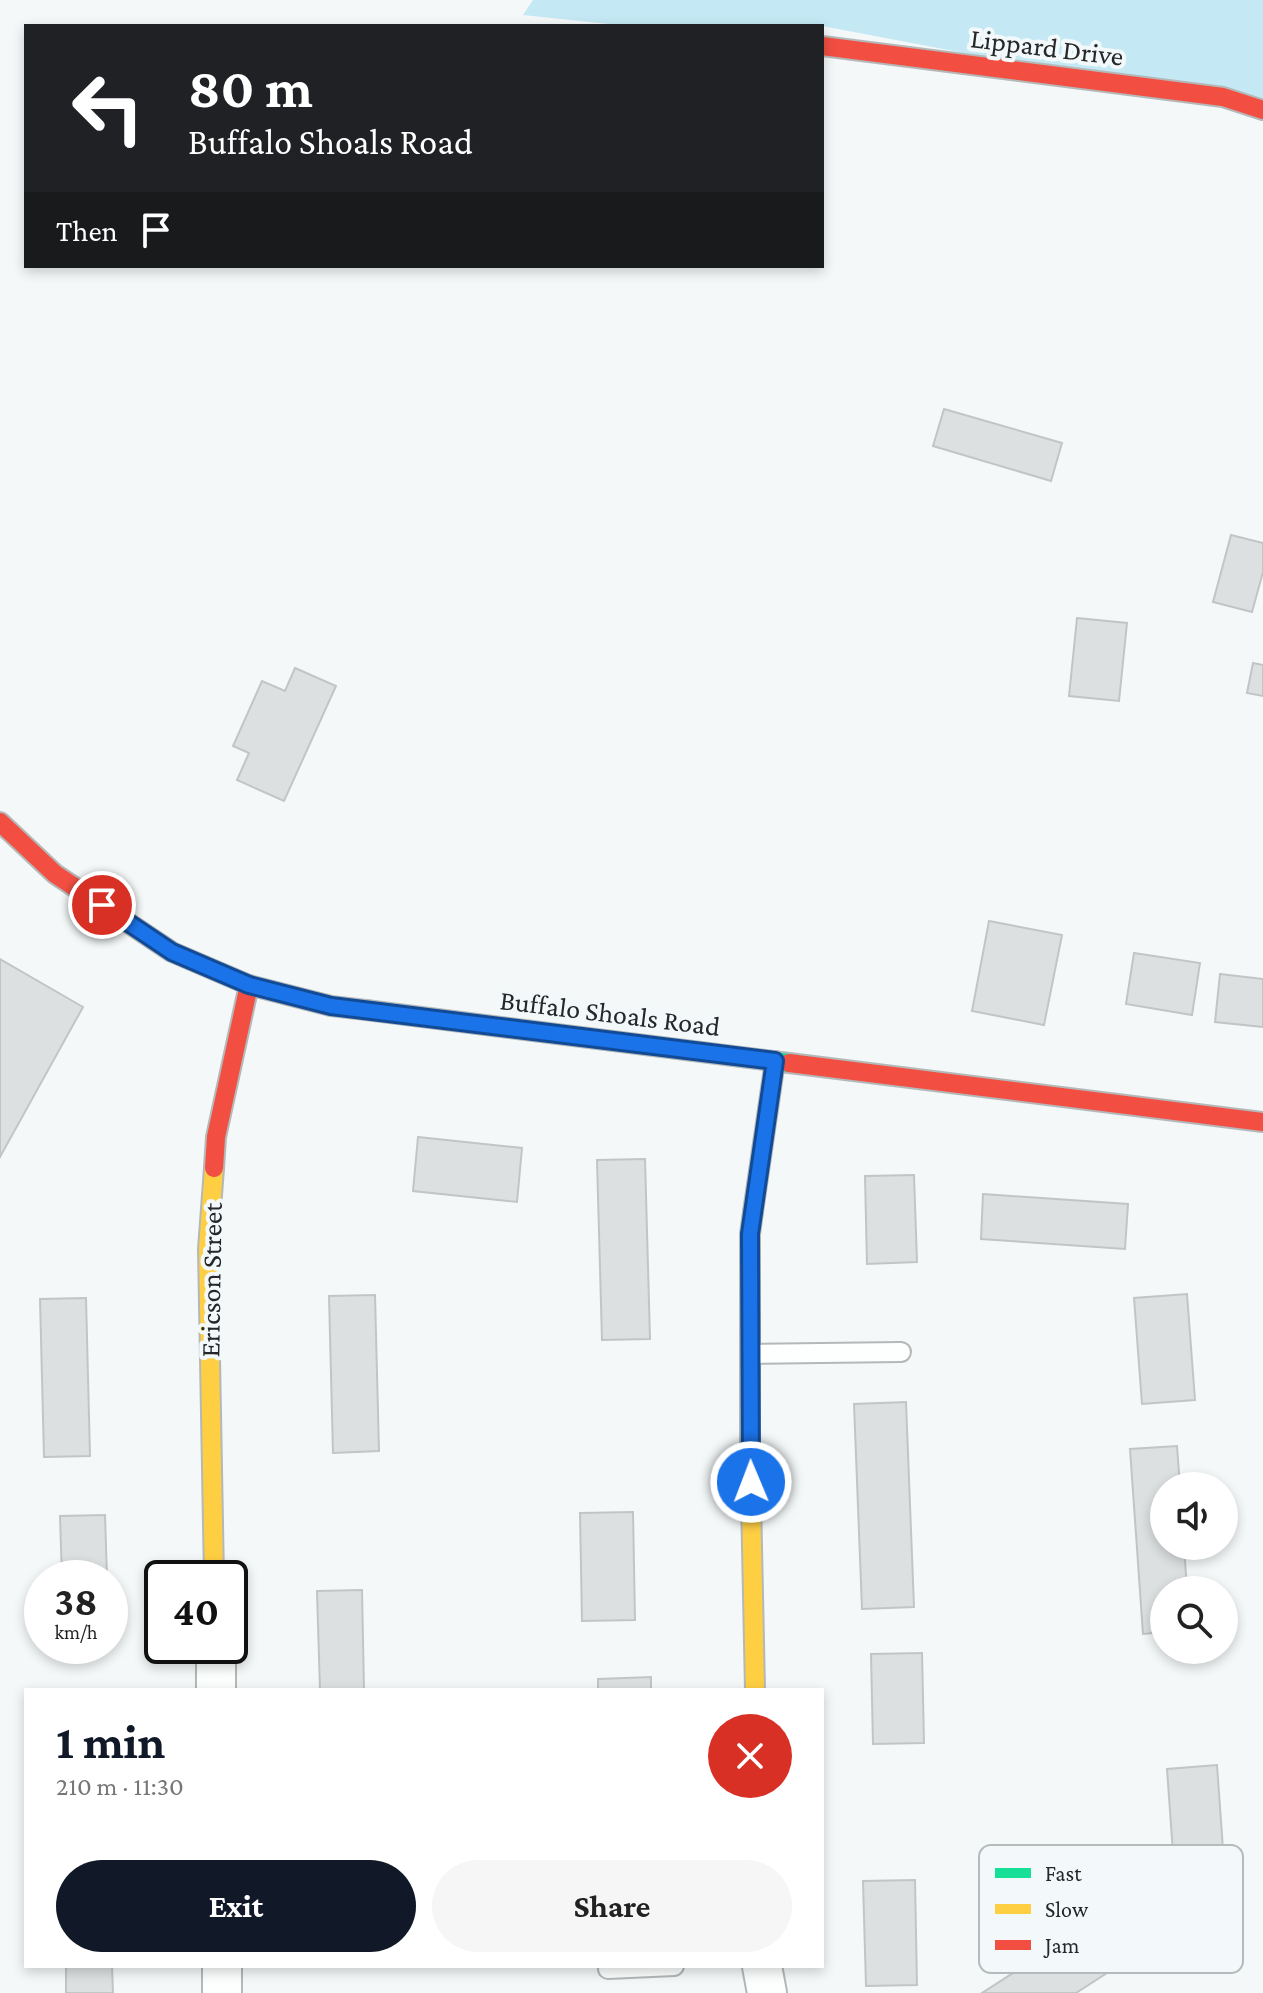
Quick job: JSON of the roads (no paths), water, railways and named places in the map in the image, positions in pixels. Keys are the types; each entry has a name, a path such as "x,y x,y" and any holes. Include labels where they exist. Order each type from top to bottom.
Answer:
{"street":[{"name":"Lippard Drive","path":"824,46 1223,97 1263,110"},
{"name":"Buffalo Shoals Road","path":"0,823 55,874 172,952 249,985 331,1006 1263,1122"},
{"name":"Ericson Street","path":"214,1560 208,1249 216,1137 249,985"},
{"path":"755,1688 750,1234 775,1061"},
{"path":"216,1664 216,1688"},
{"path":"222,1968 222,1993"},
{"path":"762,1968 767,1993"}],"lane":[{"path":"750,1354 901,1352"},
{"path":"608,1969 630,1968"}]}
